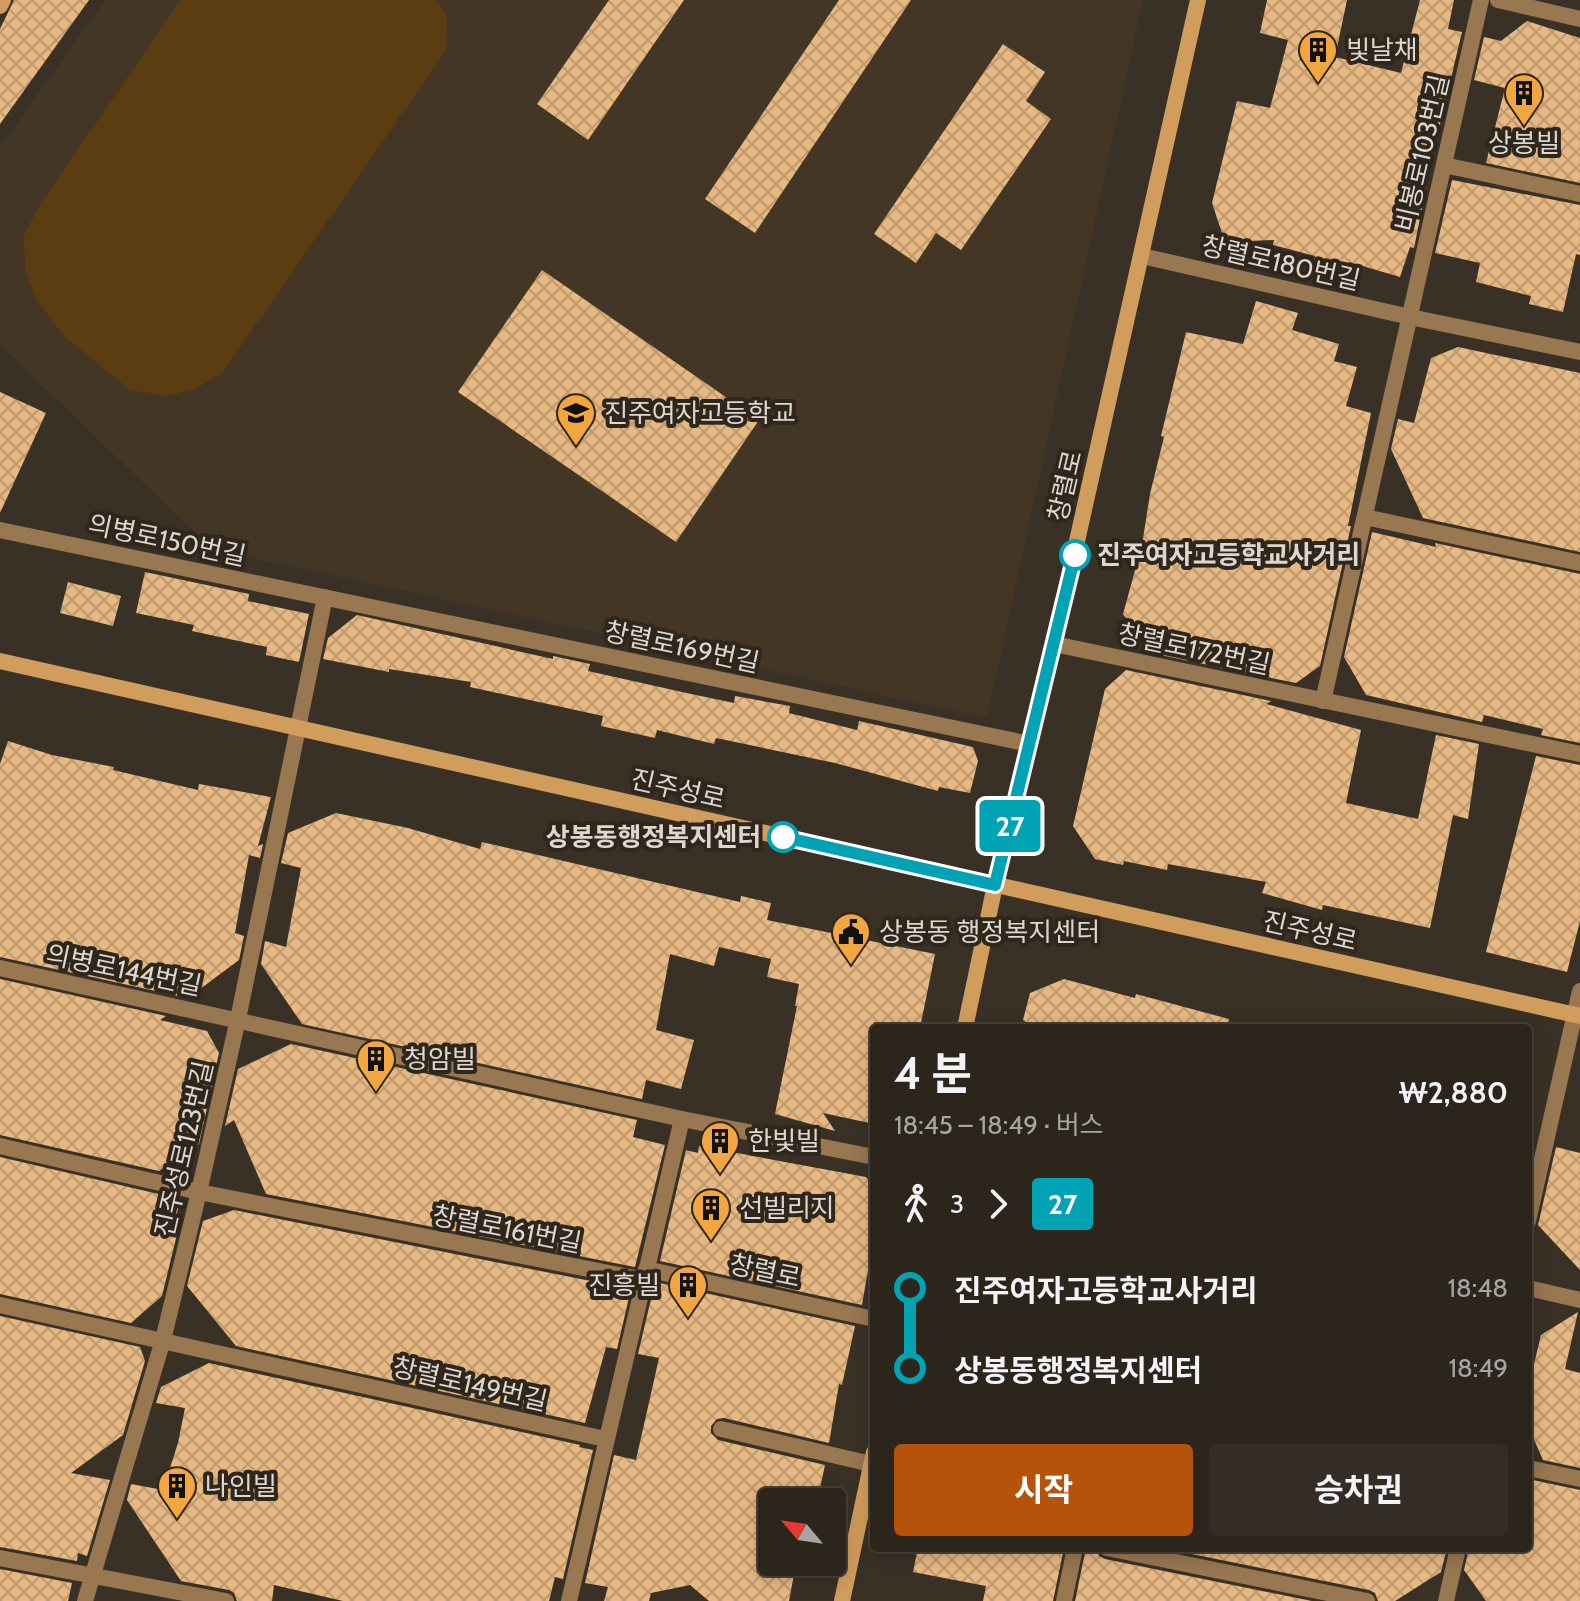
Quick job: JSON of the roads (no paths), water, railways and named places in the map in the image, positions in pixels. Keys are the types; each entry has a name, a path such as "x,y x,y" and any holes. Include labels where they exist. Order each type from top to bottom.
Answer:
{"main road":[{"path":"0,6 3,0"},
{"name":"창렬로","path":"966,1024 1198,0"},
{"name":"진주성로","path":"0,661 1577,1016"},
{"path":"842,1601 870,1472"}],"street":[{"name":"비봉로103번길","path":"1410,317 1481,0"},
{"path":"1498,0 1580,19"},
{"path":"1444,165 1580,194"},
{"name":"창렬로180번길","path":"1142,256 1580,352"},
{"path":"1323,701 1410,317"},
{"path":"1365,517 1580,563"},
{"name":"의병로150번길","path":"0,530 325,597"},
{"name":"진주성로123번길","path":"85,1601 163,1340 199,1192 325,597"},
{"name":"창렬로169번길","path":"325,597 1030,744"},
{"name":"창렬로172번길","path":"1054,644 1580,754"},
{"name":"의병로144번길","path":"0,968 238,1019"},
{"path":"1532,1204 1577,1016 1580,991"},
{"path":"238,1019 682,1119 870,1156"},
{"path":"569,1601 682,1119"},
{"path":"0,1146 199,1192"},
{"name":"창렬로161번길","path":"199,1192 645,1275"},
{"name":"창렬로","path":"645,1275 870,1318"},
{"path":"1532,1289 1580,1300"},
{"name":"창렬로149번길","path":"0,1305 605,1439"},
{"path":"721,1429 870,1457"},
{"path":"1532,1469 1580,1479"},
{"path":"1064,1601 1074,1552"},
{"path":"1127,1552 1367,1601"},
{"path":"1446,1601 1457,1552"},
{"path":"0,1558 226,1601"}],"place":[{"name":"빛날채","path":"1318,84"},
{"name":"상봉빌","path":"1524,127"},
{"name":"진주여자고등학교","path":"576,447"},
{"name":"진주여자고등학교사거리","path":"1075,555"},
{"name":"상봉동행정복지센터","path":"783,837"},
{"name":"상봉동 행정복지센터","path":"851,966"},
{"name":"청암빌","path":"376,1093"},
{"name":"한빛빌","path":"720,1175"},
{"name":"선빌리지","path":"711,1242"},
{"name":"진흥빌","path":"688,1319"},
{"name":"나인빌","path":"177,1520"}]}
